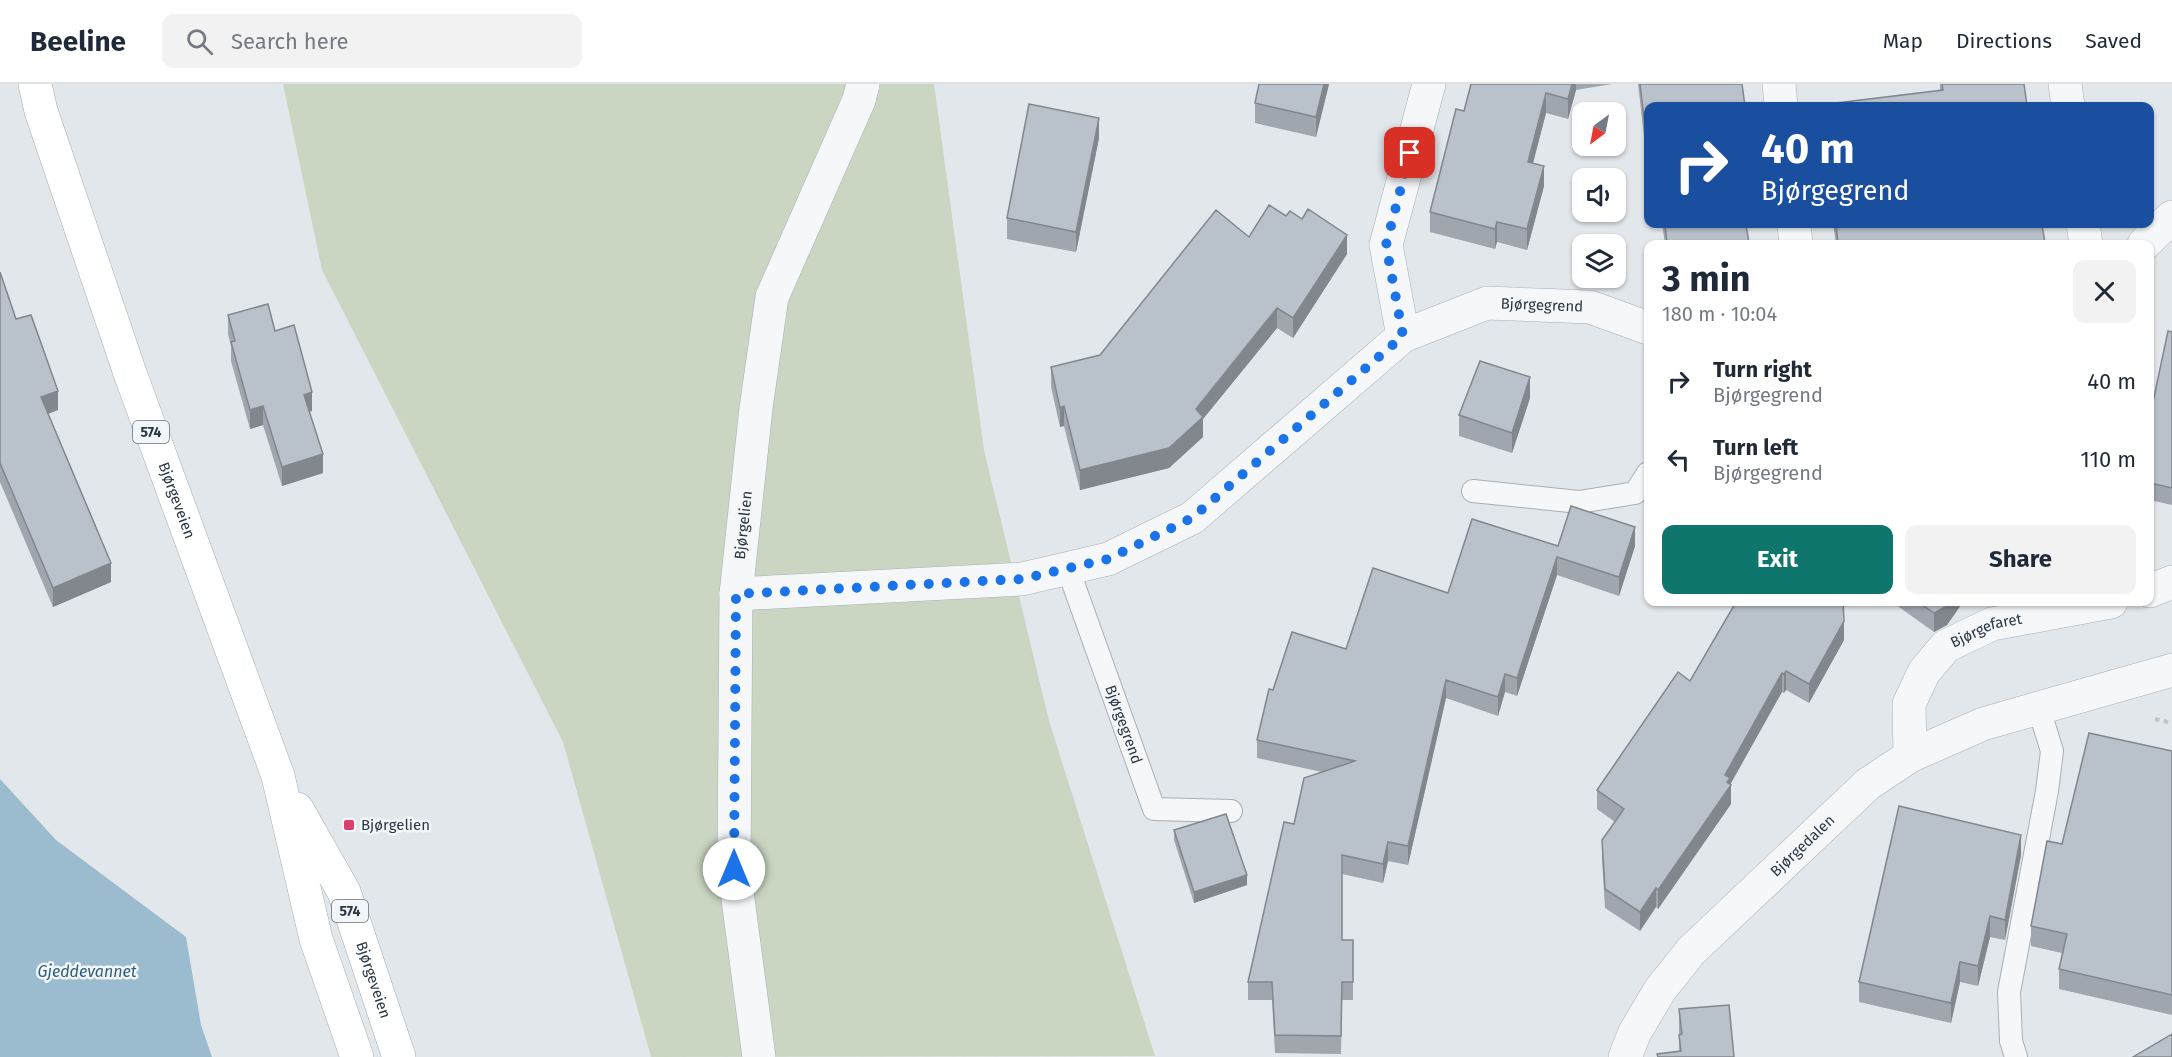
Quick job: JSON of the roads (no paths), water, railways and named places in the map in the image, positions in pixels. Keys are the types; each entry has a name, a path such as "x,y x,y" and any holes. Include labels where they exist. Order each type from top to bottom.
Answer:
{"main road":[{"name":"Bjørgeveien","path":"35,84 41,111 131,376 278,776 316,939 357,1057"},
{"name":"Bjørgeveien","path":"278,776 344,892 399,1057"}],"street":[{"name":"Bjørgelien","path":"759,1057 734,869 736,594 756,408 772,297 859,100 863,84"},
{"path":"1403,336 1386,245 1429,84"},
{"path":"1779,84 1781,102"},
{"path":"2065,84 2067,102"},
{"path":"2148,240 2172,217"},
{"name":"Bjørgegrend","path":"736,594 1022,579 1108,559 1192,518 1403,336 1487,303 1590,307 1644,327"},
{"path":"2154,589 2172,582"},
{"name":"Bjørgefaret","path":"1910,756 1909,704 1924,672 1946,646 1992,624 2089,606"},
{"name":"Bjørgedalen","path":"1625,1057 1635,1032 1660,990 1691,951 1868,784 1910,756 1983,724 2172,670"}],"lane":[{"path":"1473,491 1579,502 1635,493 1644,479"},
{"name":"Bjørgegrend","path":"1068,569 1154,809 1231,811"},
{"path":"2016,1057 2012,1041 2009,992 2047,791 2052,751 2039,709"}],"water":[{"name":"Gjeddevannet","path":"0,779 56,840 186,937 201,1025 212,1057 0,1057"}],"place":[{"name":"Bjørgelien","path":"349,825"}]}
